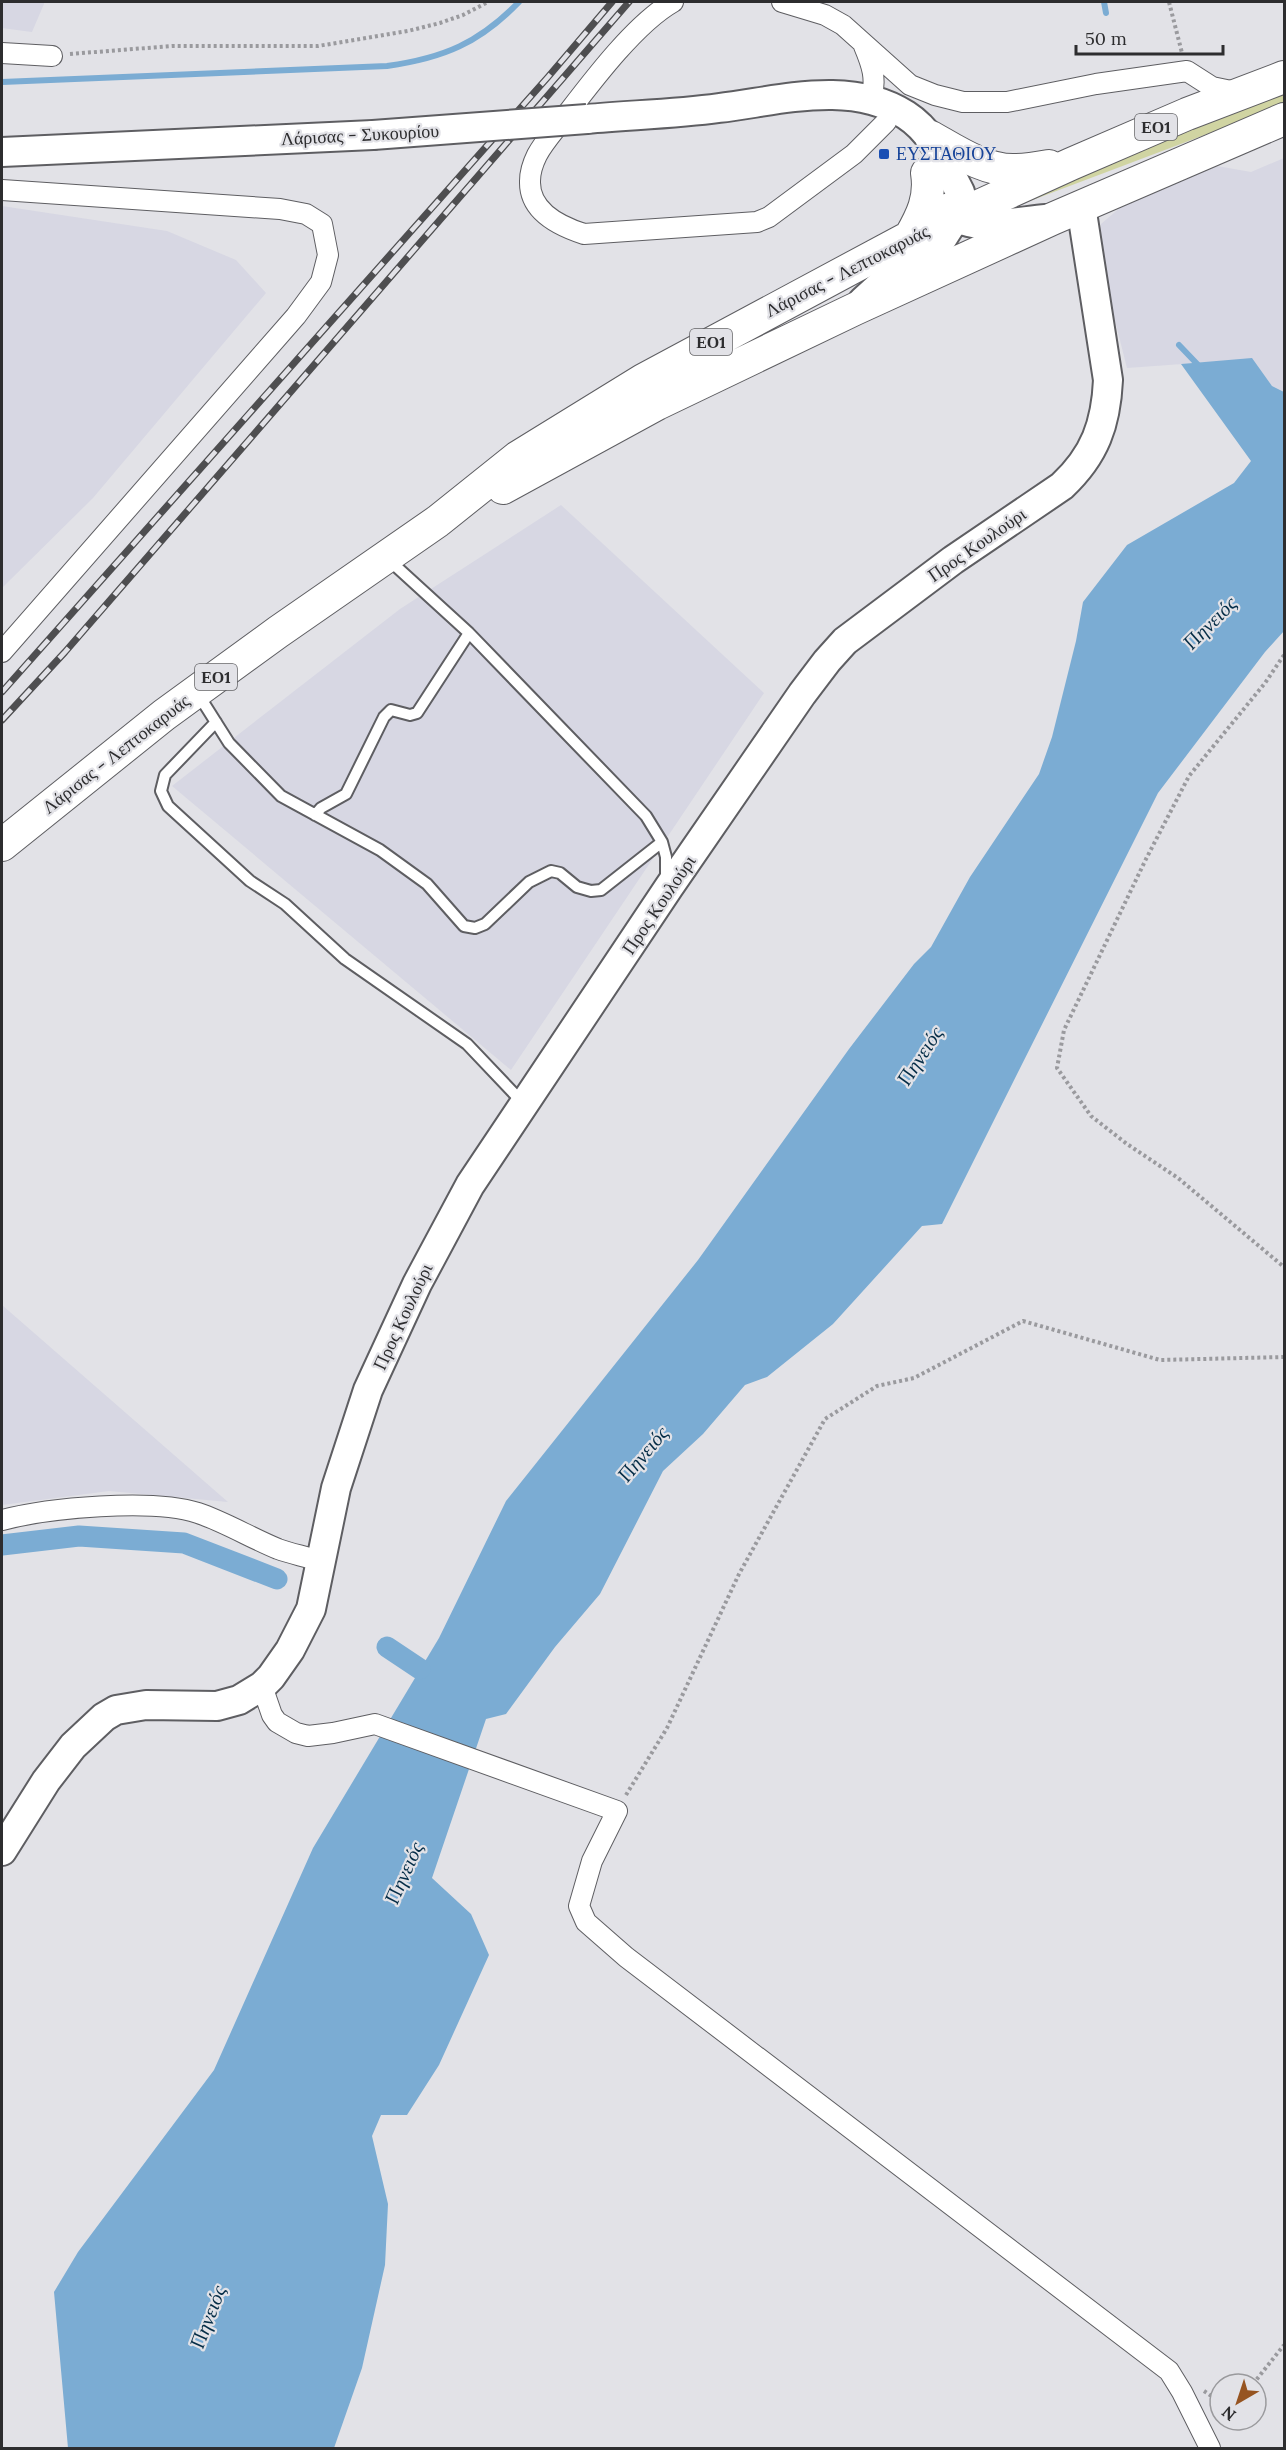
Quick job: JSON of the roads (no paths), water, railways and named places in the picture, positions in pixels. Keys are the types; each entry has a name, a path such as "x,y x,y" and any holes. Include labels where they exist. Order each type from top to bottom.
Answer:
{"main road":[{"name":"Λάρισας - Λεπτοκαρυάς","path":"2,845 164,714 385,556 438,521 518,457 634,385 910,237 1187,114 1284,77"},
{"name":"Λάρισας - Λεπτοκαρυάς","path":"438,521 531,474 657,404 855,309 1081,206 1284,119"},
{"path":"931,137 963,155 992,167 1014,170 1071,164"},
{"path":"910,237 927,200 929,188 927,173"}],"street":[{"path":"673,2 645,23 598,76 533,162 530,182 534,200 539,209 565,228 584,234 757,222 769,217 854,154 878,111 874,74 862,40"},
{"path":"782,2 825,15 843,25 910,86 963,102 1007,102 1096,84 1187,71 1212,87 1242,93"},
{"path":"2,53 52,56"},
{"name":"Λάρισας - Συκουρίου","path":"2,152 373,135 719,108 858,113 894,108 931,137 961,197 962,202 956,217 946,210 916,148 878,111"},
{"path":"2,190 280,209 306,214 322,224 328,255 321,282 296,316 2,652"},
{"name":"Προς Κουλούρι","path":"2,1851 46,1781 73,1746 104,1717 116,1710 146,1704 217,1706 239,1700 262,1686 284,1660 311,1609 336,1488 368,1390 417,1284 470,1185 669,887 802,694 845,641 953,560 1062,486 1089,456 1107,408 1108,380 1081,206"},
{"path":"855,309 897,270 932,249 942,239 956,217 974,223 1052,219"},
{"path":"2,1520 26,1514 90,1507 158,1507 197,1513 279,1549 322,1562"},
{"path":"262,1686 272,1715 277,1722 296,1733 308,1736 375,1724 617,1811 592,1861 579,1906 586,1922 626,1957 1169,2371 1210,2448"}],"lane":[{"path":"385,556 469,633 646,816 662,842 666,857 665,874 669,887"},
{"path":"315,815 321,808 346,794 384,717 391,710 410,715 417,713 469,633"},
{"path":"197,691 229,743 281,796 389,857 427,884 464,926 475,928 485,924 529,882 550,872 560,873 577,887 591,891 601,890 662,842"},
{"path":"216,722 165,776 161,791 168,806 250,881 285,904 345,959 467,1044 525,1105"}],"water":[{"name":"Πηνειός","path":"1252,358 1272,386 1284,392 1284,631 1265,652 1158,793 942,1224 922,1226 833,1324 767,1377 745,1385 703,1434 663,1471 600,1594 555,1647 506,1714 486,1719 432,1878 471,1914 489,1955 439,2065 407,2115 381,2115 372,2136 388,2204 385,2265 362,2368 334,2448 68,2448 54,2292 78,2252 214,2070 313,1848 439,1638 506,1501 698,1260 849,1049 914,964 931,947 970,877 1039,774 1052,737 1076,641 1083,602 1127,545 1234,483 1251,461 1181,364"}],"waterway":[{"path":"2,82 387,66 407,63 443,53 475,38 519,2"},
{"path":"1104,2 1106,13"},
{"path":"1179,345 1201,368"},
{"path":"2,1545 79,1536 184,1543 277,1579"},
{"path":"387,1647 420,1669"}],"railway":[{"path":"2,692 612,2"},
{"path":"2,720 65,652 629,2"}],"place":[{"name":"ΕΥΣΤΑΘΙΟΥ","path":"884,154"}]}
